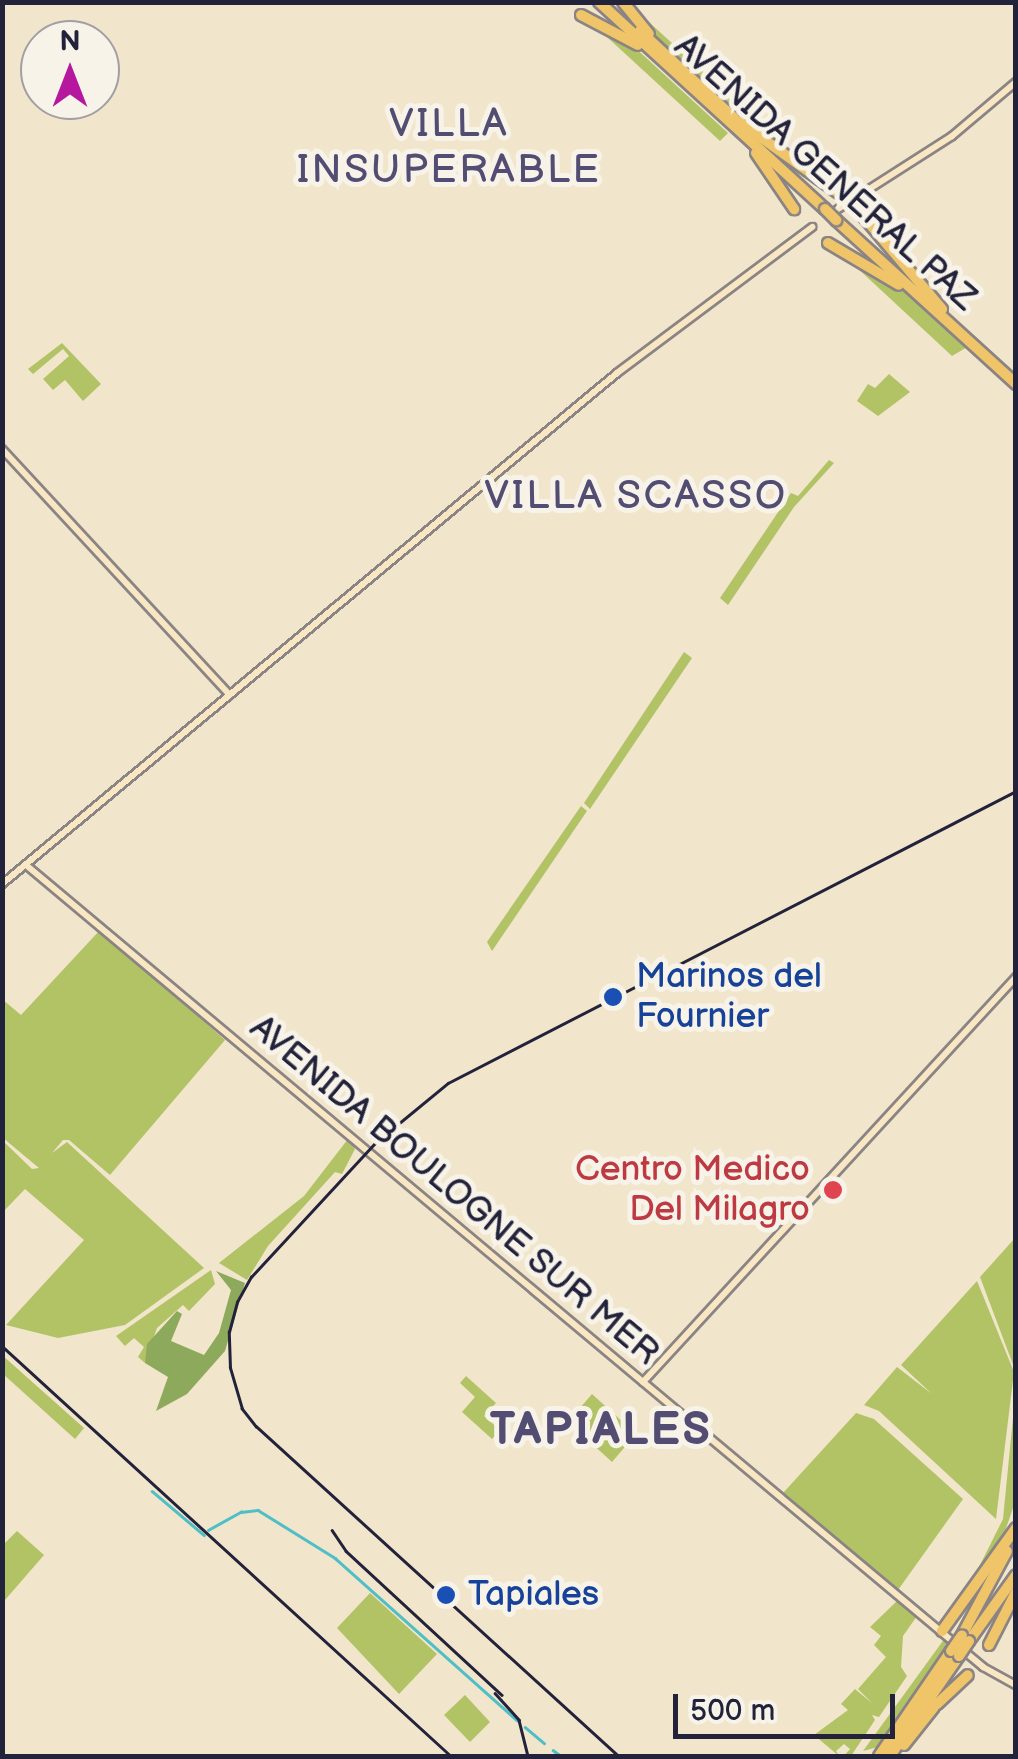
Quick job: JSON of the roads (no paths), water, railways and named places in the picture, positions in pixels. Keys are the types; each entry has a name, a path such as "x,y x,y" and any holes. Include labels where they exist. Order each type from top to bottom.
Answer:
{"highway":[{"name":"AVENIDA GENERAL PAZ","path":"598,2 942,309 972,341"},
{"name":"AVENIDA GENERAL PAZ","path":"608,2 676,70"},
{"path":"622,2 676,70"},
{"path":"581,15 676,70"},
{"path":"735,124 844,198"},
{"path":"735,124 794,209"},
{"path":"858,210 942,309"},
{"name":"AVENIDA GENERAL PAZ","path":"833,213 1016,384"},
{"path":"828,242 951,325"},
{"name":"AVENIDA GENERAL PAZ","path":"991,358 1016,376"},
{"path":"942,1630 1016,1530"},
{"path":"966,1638 1016,1530"},
{"path":"879,1756 1016,1575"},
{"path":"989,1645 1016,1592"},
{"path":"891,1756 955,1653"},
{"path":"891,1756 968,1674"}],"main road":[{"path":"2,884 704,304 960,130 1016,82"},
{"path":"2,449 230,695"},
{"name":"AVENIDA BOULOGNE SUR MER","path":"26,864 896,1593 978,1660 1016,1683"},
{"path":"643,1382 1016,977"}],"waterway":[{"path":"152,1491 204,1535"},
{"path":"208,1530 241,1512 258,1510 335,1558 517,1720"},
{"path":"525,1727 544,1743"},
{"path":"553,1750 561,1756"}],"railway":[{"path":"618,1756 256,1427 242,1409 230,1368 229,1332 237,1302 251,1277 375,1143 448,1083 1016,791"},
{"path":"2,1346 451,1756"},
{"path":"332,1530 346,1551 502,1695"},
{"path":"495,1693 519,1720 528,1756"}],"place":[{"name":"Marinos del Fournier","path":"613,997"},
{"name":"Centro Medico Del Milagro","path":"833,1190"},
{"name":"Tapiales","path":"446,1595"}],"district":[{"name":"VILLA INSUPERABLE","path":"449,147"},
{"name":"VILLA SCASSO","path":"636,496"},
{"name":"TAPIALES","path":"601,1431"}]}
